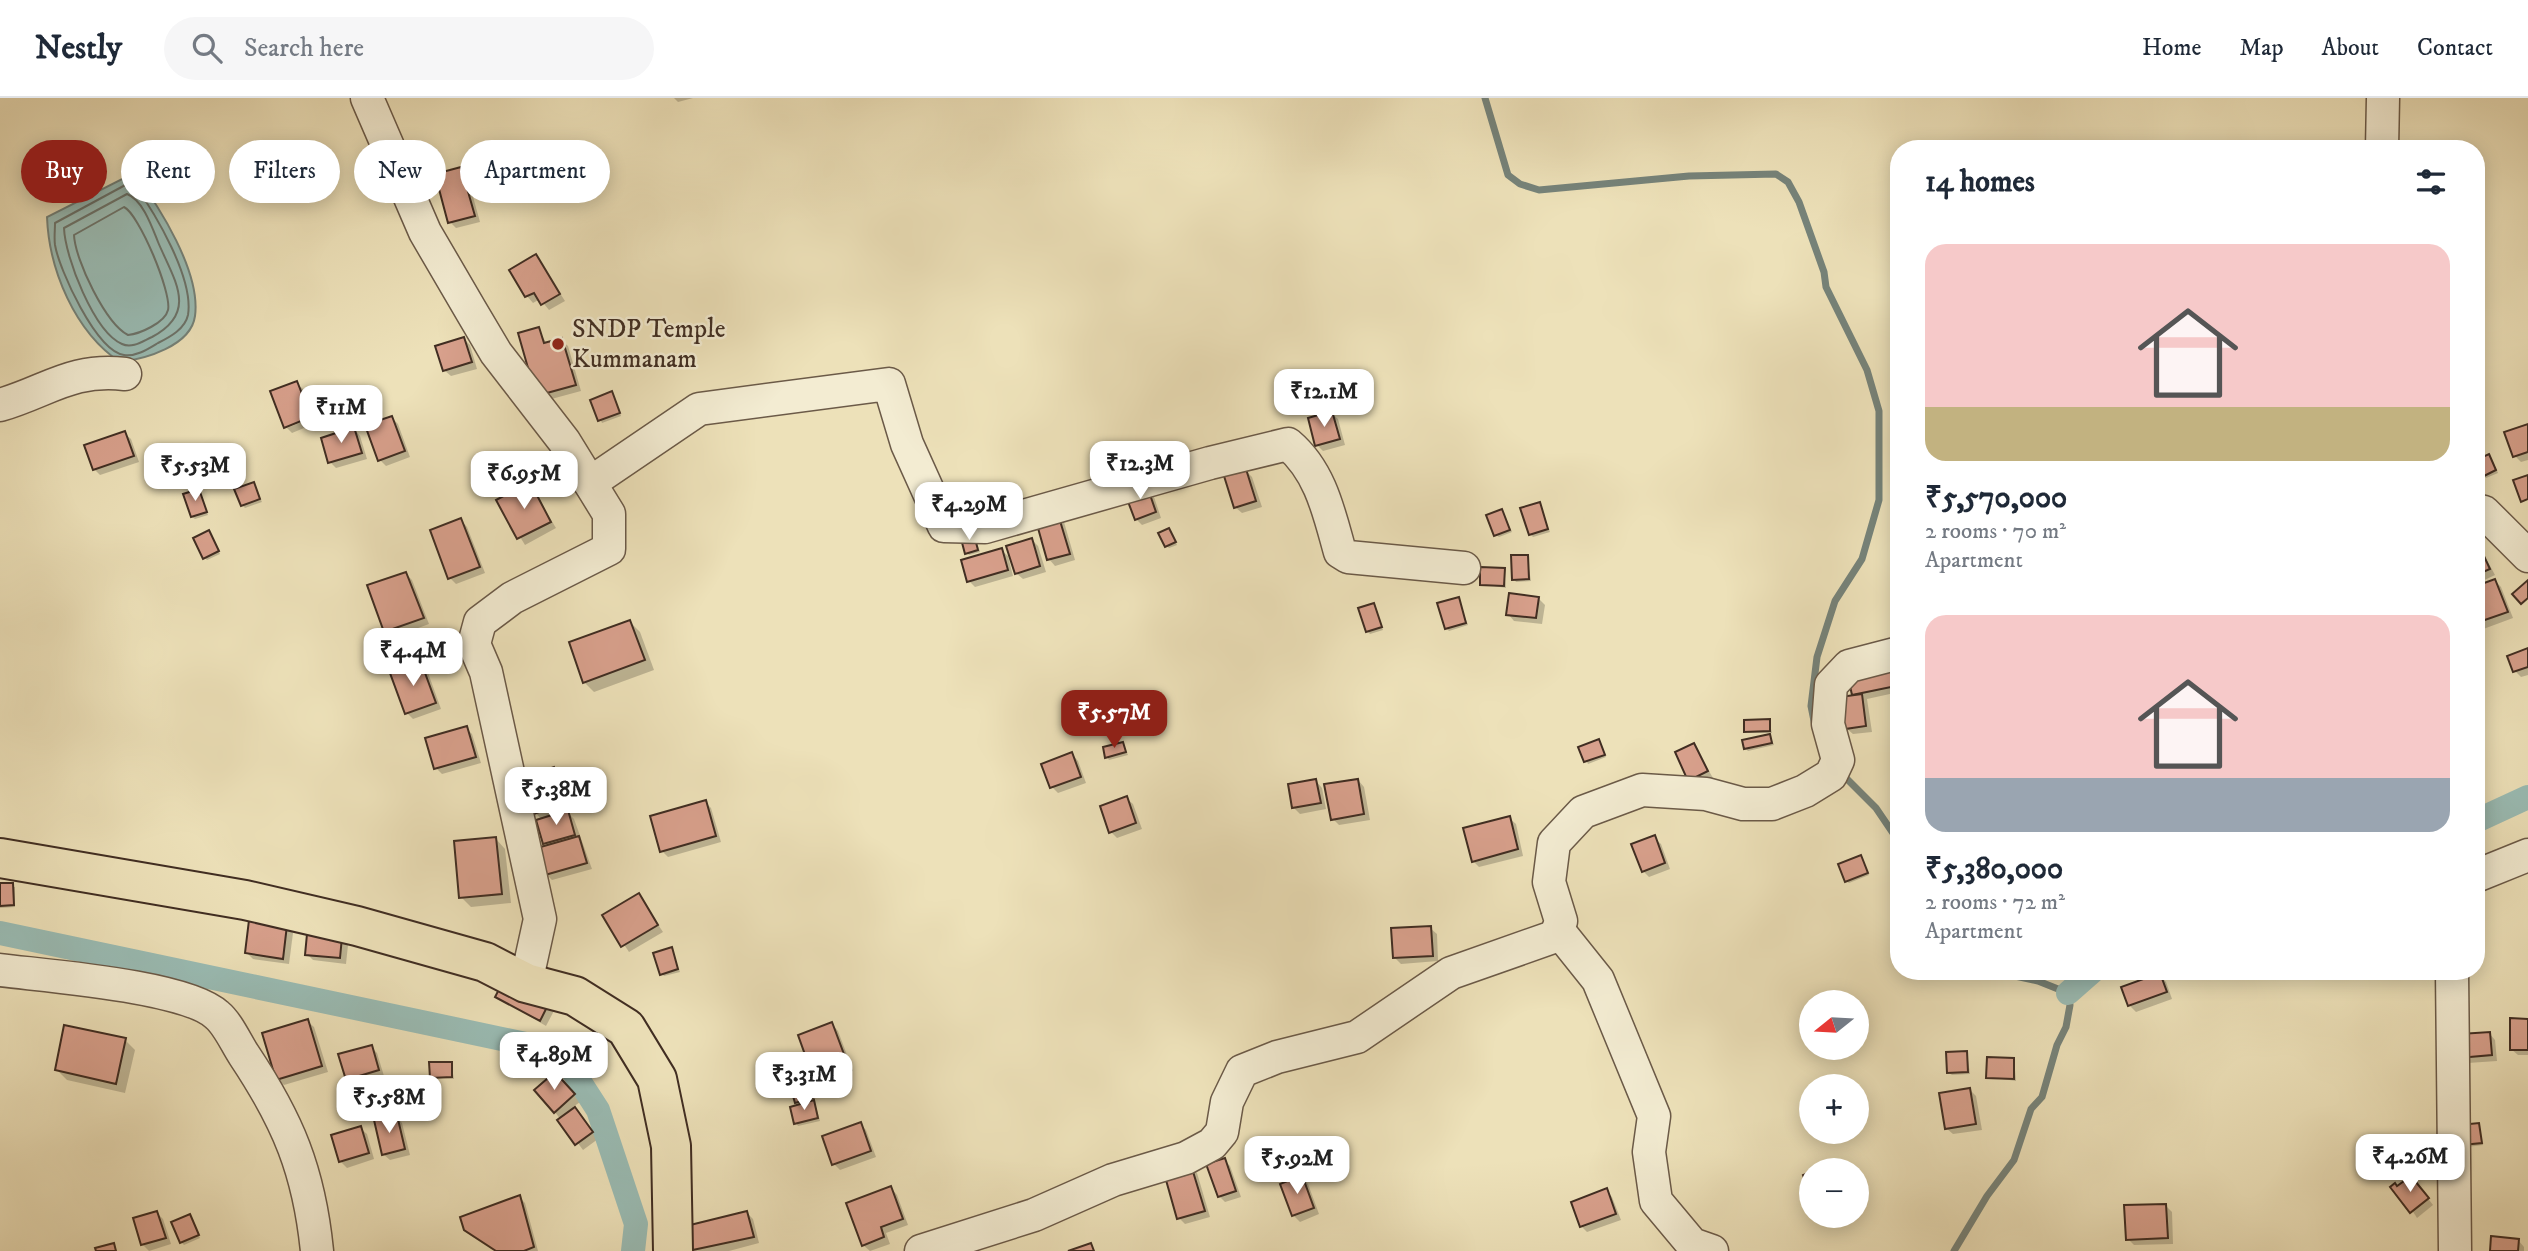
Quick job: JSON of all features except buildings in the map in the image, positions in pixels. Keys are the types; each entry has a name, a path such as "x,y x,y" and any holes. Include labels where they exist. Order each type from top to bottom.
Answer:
{"main road":[{"path":"0,858 206,893 357,926 485,962 526,983 576,996 626,1028 657,1079 671,1146 673,1251"}],"street":[{"path":"2382,140 2383,98"},
{"path":"372,100 425,232 496,354 565,441 609,514 609,549 512,598 480,622 474,644 486,672 540,919 526,983"},
{"path":"0,405 64,379 97,371 125,374"},
{"path":"590,483 699,410 889,384 907,444 944,526 985,527 1288,444 1301,455 1322,488 1340,552 1348,557 1464,568"},
{"path":"2485,513 2528,556"},
{"path":"921,1251 1034,1215 1113,1180 1186,1158 1212,1144 1222,1132 1227,1102 1242,1071 1278,1057 1357,1037 1451,973 1556,936 1561,921 1549,882 1554,843 1583,812 1642,790 1706,794 1743,804 1772,804 1804,791 1834,767 1828,724 1831,685 1849,666 1890,655"},
{"path":"2485,872 2528,855"},
{"path":"1558,930 1598,980 1654,1116 1649,1152 1656,1201 1692,1244 1712,1251"},
{"path":"0,970 166,993 217,1014 267,1088 296,1147 312,1202 317,1251"},
{"path":"2452,980 2455,1251"}],"water":[{"path":"121,180 121,203 155,203 185,260 195,299 192,326 176,343 154,354 120,362 90,334 67,298 53,258 47,217 75,203 107,203 107,187"}],"waterway":[{"path":"1485,98 1508,175 1520,184 1539,190 1689,176 1776,174 1788,182 1799,202 1824,272 1826,287 1867,370 1879,411 1879,500 1862,559 1835,601 1817,657 1811,706 1815,726"},
{"path":"1841,773 1876,808 1890,829"},
{"path":"2485,817 2528,797"},
{"path":"0,933 540,1047 569,1065 598,1110 636,1224 633,1251"},
{"path":"1954,1251 1987,1196 2014,1160 2031,1109 2042,1097 2057,1045 2066,1027 2070,1005 2068,993 2033,980"},
{"path":"2068,993 2083,980"}],"place":[{"name":"SNDP Temple Kummanam","path":"558,344"}]}
